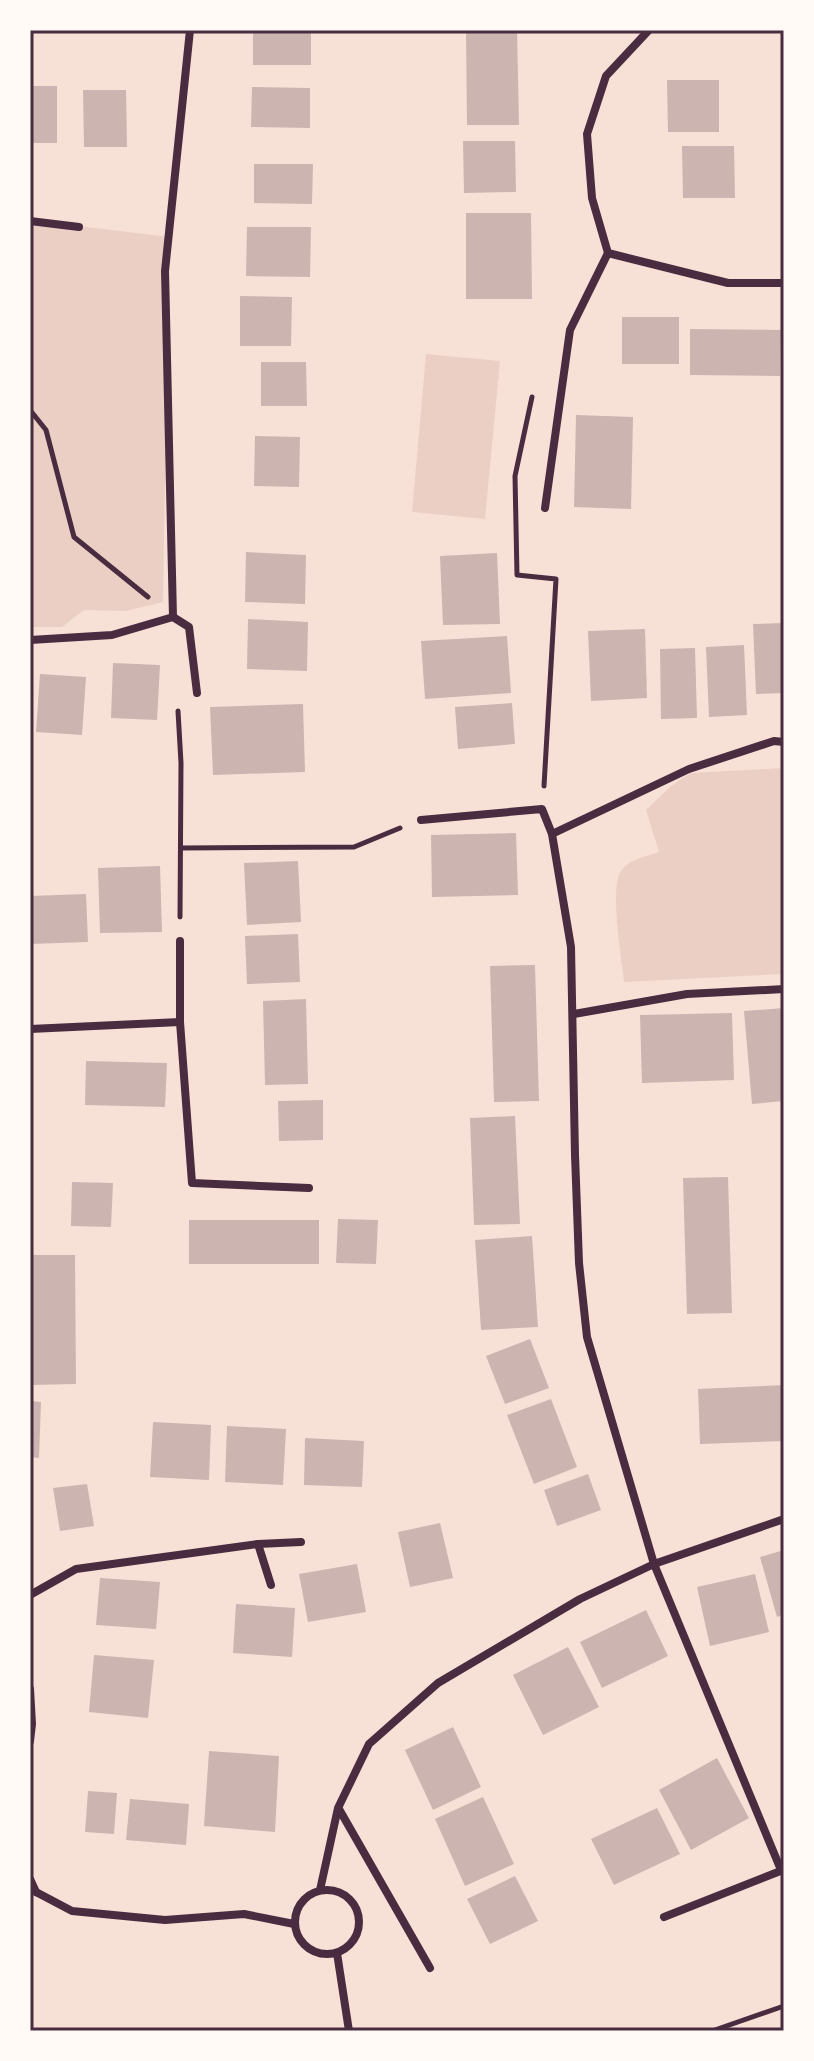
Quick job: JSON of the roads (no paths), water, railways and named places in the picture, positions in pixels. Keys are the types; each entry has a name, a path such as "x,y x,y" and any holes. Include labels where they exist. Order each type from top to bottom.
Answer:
{"street":[{"path":"173,617 165,271 190,30"},
{"path":"545,508 570,330 608,253 592,198 587,134 606,76 649,30"},
{"path":"30,221 79,227"},
{"path":"608,253 728,283 784,283"},
{"path":"30,640 112,635 173,617 189,627 197,693"},
{"path":"552,834 689,769 774,741 784,742"},
{"path":"421,820 542,809 552,834 571,947 578,1248 587,1337 654,1564 782,1870 664,1917"},
{"path":"180,941 180,1022 192,1183 309,1188"},
{"path":"574,1014 687,994 784,989"},
{"path":"30,1029 180,1022"},
{"path":"320,1890 338,1808 369,1744 438,1683 580,1599 654,1564 784,1519"},
{"path":"30,1595 76,1569 258,1544 301,1542"},
{"path":"258,1544 271,1585"},
{"path":"30,1689 30,1741"},
{"path":"338,1808 430,1968"},
{"path":"30,1879 33,1894 72,1911 165,1920 244,1914 294,1924"},
{"path":"320,1890 341,1892 351,1899 360,1921 356,1937 349,1946 337,1953 326,1954 309,1948 301,1940 294,1924 301,1902 320,1890"},
{"path":"337,1953 349,2031"}]}
